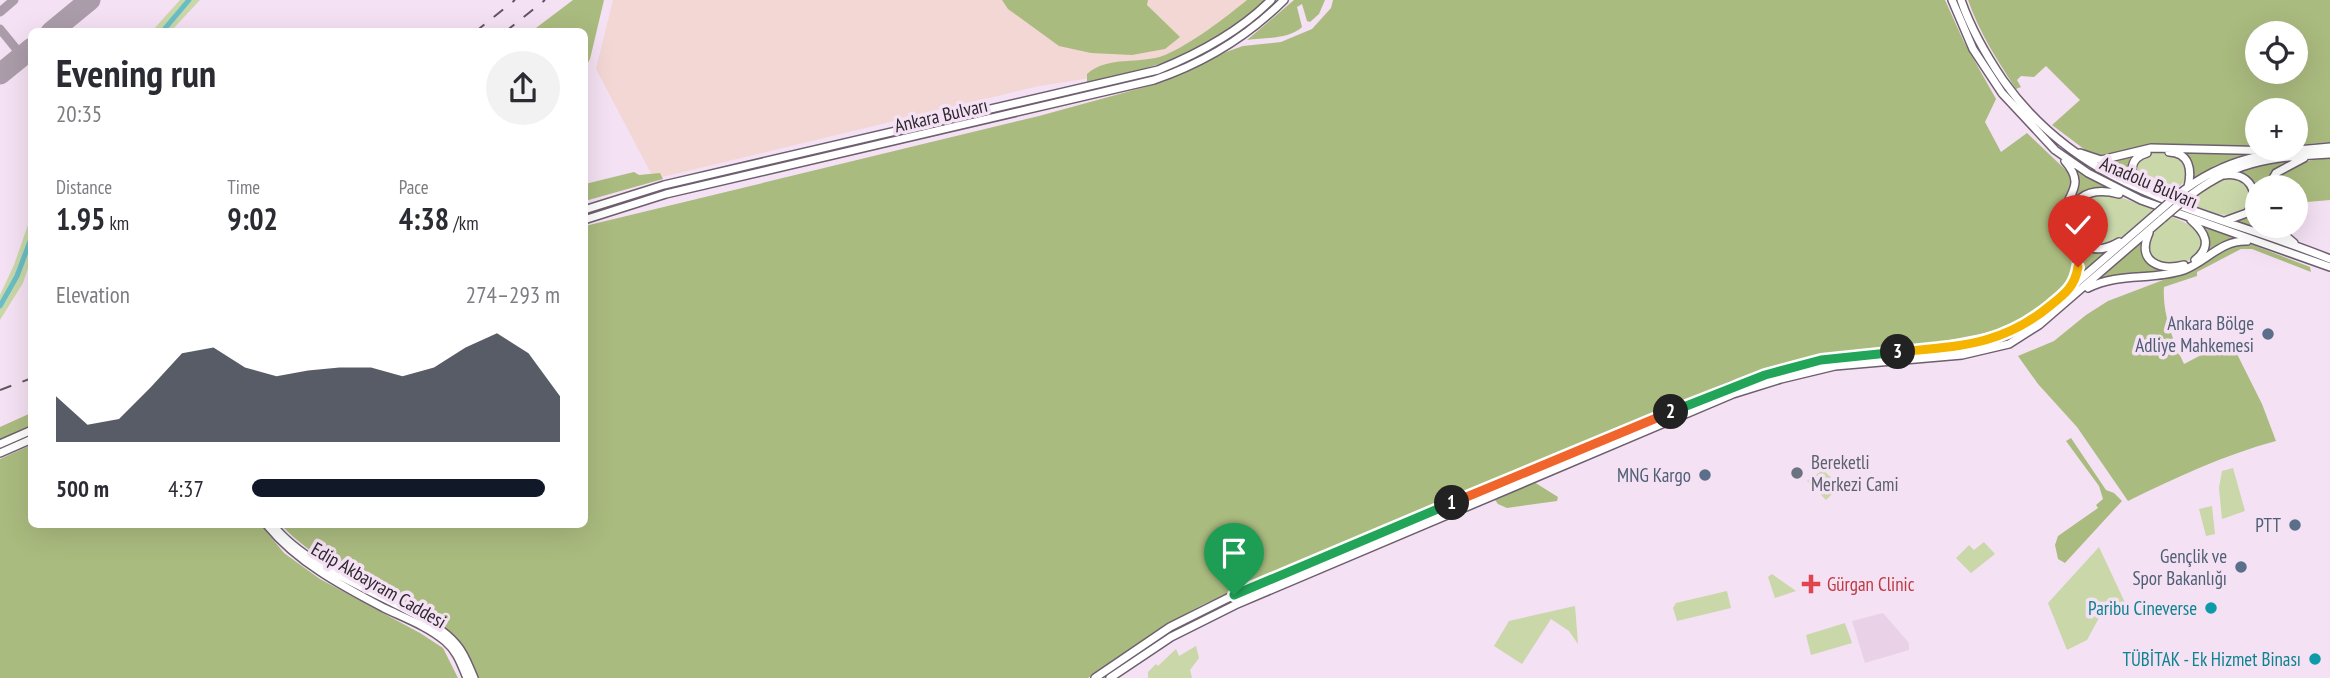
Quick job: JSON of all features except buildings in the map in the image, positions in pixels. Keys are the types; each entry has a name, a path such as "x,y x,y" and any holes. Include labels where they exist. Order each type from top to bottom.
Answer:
{"main road":[{"name":"Ankara Bulvarı","path":"588,208 664,185 1158,69 1196,54 1229,34 1271,0"},
{"name":"Ankara Bulvarı","path":"588,218 666,194 1154,80 1217,52 1265,19 1284,0"},
{"name":"Anadolu Bulvarı","path":"1952,0 1973,48 1995,84 2033,129 2055,150 2088,173 2141,200 2330,267"},
{"name":"Anadolu Bulvarı","path":"1961,0 1980,45 2010,90 2028,112 2064,146 2107,175 2151,195 2330,259"},
{"path":"2064,146 2101,160 2151,148 2245,150"},
{"path":"2308,149 2330,147"},
{"path":"2055,150 2074,171 2076,182 2064,219 2067,234 2078,258 2071,294"},
{"path":"2151,195 2136,183 2131,174 2135,159 2144,153 2173,151 2183,156 2191,170 2188,187 2181,198"},
{"path":"2141,200 2106,190 2084,194 2076,201 2071,211 2073,234 2088,248 2108,248 2160,216 2181,198 2231,169 2254,162 2330,154"},
{"path":"2275,175 2281,169 2312,155"},
{"path":"2188,187 2229,164 2245,160"},
{"path":"2213,178 2229,174 2239,175 2248,180 2253,190 2254,202 2247,213 2239,218 2222,221"},
{"path":"2160,216 2146,245 2148,258 2159,266 2181,266 2198,259 2206,246 2205,234 2187,217"},
{"path":"1095,678 1170,627 1213,605 1731,386 1821,360 1961,346 1990,340 2024,325 2071,294 2153,227"},
{"path":"1110,678 1171,637 1235,605 1733,394 1835,366 1962,355 1994,349 2025,335 2140,228"},
{"path":"2289,238 2300,247"},
{"path":"2071,294 2114,279 2159,276 2187,269 2227,243 2244,240 2259,242"},
{"path":"0,444 28,432"},
{"path":"0,453 28,441"},
{"name":"Edip Akbayram Caddesi","path":"269,528 283,545 312,566 426,628 446,642 455,652 467,678"},
{"name":"Edip Akbayram Caddesi","path":"276,528 286,540 305,555 424,619 451,639 464,656 474,678"}],"shaded area":[{"path":"613,0 1261,0 1173,57 1097,77 1039,86 654,179 596,69"},
{"path":"1883,613 1909,643 1909,650 1865,663 1852,621"}],"green space":[{"path":"180,0 200,0 174,28 155,28"},
{"path":"573,0 604,0 588,63 588,28 536,28"},
{"path":"1002,0 1148,0 1147,5 1180,37 1165,49 1132,55 1091,53 1059,46 1008,9"},
{"path":"1247,0 1268,0 1221,35 1191,52 1153,66 1087,84 1087,74 1105,64 1155,58 1175,50 1208,30"},
{"path":"1294,0 1325,0 1319,14 1310,22 1307,21 1302,4 1297,7 1302,27 1296,31 1283,36 1247,40"},
{"path":"1333,0 1945,0 1964,42 1996,99 1985,122 2001,152 2027,133 2071,175 2069,192 2061,203 2058,217 2072,254 2071,273 2065,288 2017,323 1990,332 1929,344 1807,359 1742,379 1647,416 1202,605 1159,629 1088,678 476,678 463,648 443,628 336,568 284,528 588,528 588,225 1039,116 1163,82 1226,52 1243,46 1281,42 1312,29 1331,8"},
{"path":"1968,0 2330,0 2330,142 2308,144 2308,98 2245,98 2245,146 2158,144 2096,158 2052,125 2080,100 2046,66 2034,77 2021,76 2017,80 2021,87 2016,89 1977,23"},
{"path":"2166,148 2245,151 2245,156 2216,165 2193,179 2192,165 2188,157"},
{"path":"2149,150 2133,161 2130,170 2133,183 2093,161 2111,160"},
{"path":"2145,154 2177,154 2187,164 2187,179 2168,197 2138,182 2135,170"},
{"path":"2330,158 2330,200 2308,202 2308,175 2280,175 2296,165"},
{"path":"2289,161 2275,169 2271,175 2245,175 2245,178 2233,171"},
{"path":"2073,168 2107,188 2086,190 2073,203 2074,238 2104,251 2111,249 2077,279 2078,253 2068,232 2066,218 2074,193"},
{"path":"634,172 639,175 660,173 663,179 588,200 588,183"},
{"path":"2232,176 2245,184 2243,210 2228,215 2220,214 2187,203 2221,179"},
{"path":"2107,192 2154,210 2119,241 2107,247 2084,243 2077,236 2072,213 2084,197"},
{"path":"2171,216 2200,230 2204,248 2185,263 2172,265 2150,256 2153,233"},
{"path":"2245,217 2245,226 2234,222"},
{"path":"28,225 28,269 23,283 0,320 0,295"},
{"path":"2204,226 2236,238 2194,263 2179,270 2131,274 2092,283 2146,236 2144,252 2158,266 2177,268 2195,262 2208,246"},
{"path":"2241,243 2310,267 2311,272 2252,249 2241,249 2197,272 2197,276 2164,287 2165,307 2172,336 2184,364 2226,342 2231,342 2262,404 2276,441 2201,467 2128,501 2077,427 2038,384 2018,356 2054,341 2108,301 2192,269 2226,247"},
{"path":"28,414 28,427 0,440 0,427"},
{"path":"2071,438 2106,490 2122,501 2065,563 2058,559 2055,545 2058,536 2098,508 2096,505 2103,499 2099,486 2066,441"},
{"path":"28,446 28,528 263,528 284,553 320,579 443,648 458,678 0,678 0,459"},
{"path":"2233,468 2245,511 2222,519 2219,488 2222,471"},
{"path":"1823,470 1840,486 1826,500 1807,481"},
{"path":"1534,482 1558,497 1557,501 1507,508 1495,500"},
{"path":"2212,506 2215,534 2206,536 2199,509"},
{"path":"1984,542 1995,554 1971,573 1956,558 1969,545 1974,550"},
{"path":"2099,547 2128,609 2122,613 2108,612 2100,616 2087,640 2067,650 2048,603"},
{"path":"1772,574 1796,591 1775,598 1768,577"},
{"path":"1727,591 1731,608 1677,621 1673,608 1676,603"},
{"path":"1575,606 1578,644 1569,631 1551,619 1522,664 1494,646 1509,621"},
{"path":"1845,623 1852,643 1811,655 1806,635"},
{"path":"1196,646 1199,658 1190,670 1192,678 1148,678 1148,672 1176,649 1179,656"}],"waterway":[{"path":"165,28 189,0"},
{"path":"0,306 17,276 28,247"}],"taxiway":[{"path":"0,12 14,0"},
{"path":"0,29 22,56"}],"runway":[{"path":"56,28 90,0"},
{"path":"0,74 28,51"}],"railway":[{"path":"480,28 515,0"},
{"path":"510,28 545,0"},
{"path":"0,390 28,380"}],"place":[{"name":"Ankara Bölge Adliye Mahkemesi","path":"2268,334"},
{"name":"Bereketli Merkezi Cami","path":"1797,473"},
{"name":"MNG Kargo","path":"1705,475"},
{"name":"PTT","path":"2295,525"},
{"name":"Gençlik ve Spor Bakanlığı","path":"2241,567"},
{"name":"Gürgan Clinic","path":"1811,584"},
{"name":"Paribu Cineverse","path":"2211,608"},
{"name":"TÜBİTAK - Ek Hizmet Binası","path":"2315,659"}],"route":[{"path":"1234,595 1731,386 1821,360 1961,346 2008,334 2069,291 2075,281 2078,267"}]}
